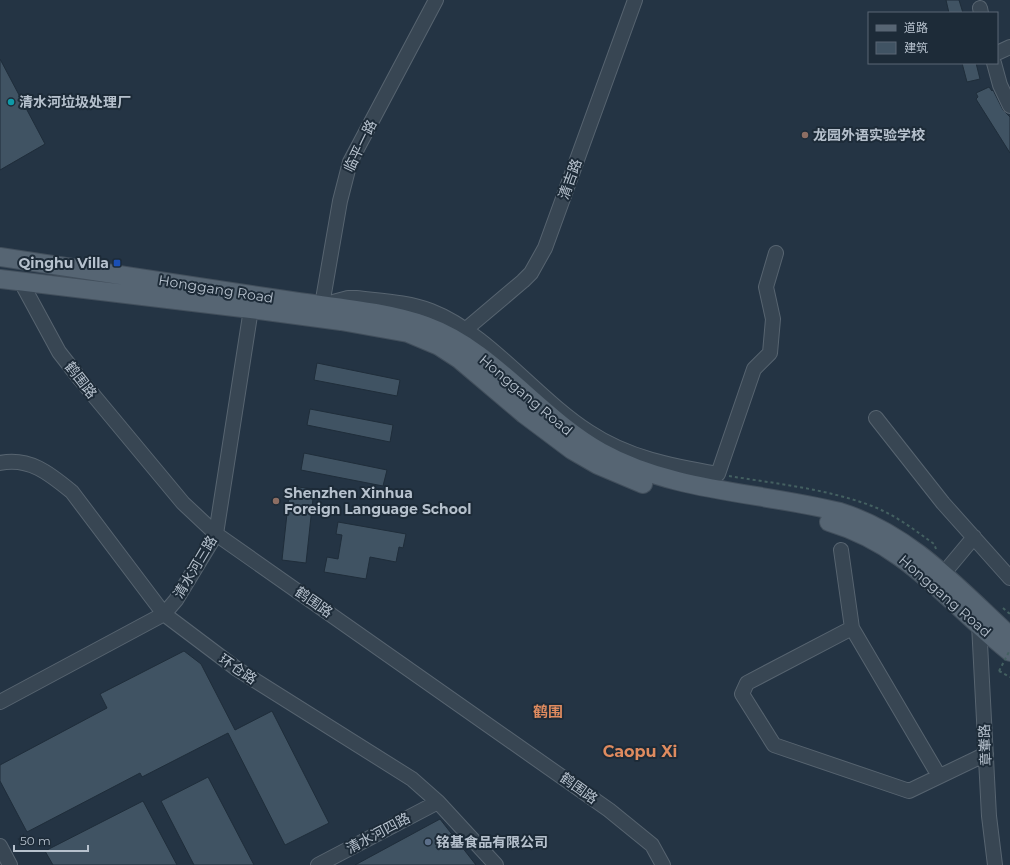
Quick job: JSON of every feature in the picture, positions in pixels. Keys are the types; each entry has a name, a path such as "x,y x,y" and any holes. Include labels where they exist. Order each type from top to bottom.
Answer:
{"main road":[{"name":"Honggang Road","path":"0,257 94,270 404,319 447,334 477,354 562,426 590,445 629,466 677,481 829,510 862,519 904,543 944,573 1010,636"},
{"path":"46,285 53,283 57,277 57,273 51,265"},
{"name":"Honggang Road","path":"0,279 251,309 388,329 428,340 459,359 555,438 598,465 625,477 654,487 822,520 850,529 884,546 907,561 932,581 1010,651"}],"street":[{"name":"临平一路","path":"322,306 340,201 350,162 436,0"},
{"name":"清吉路","path":"465,330 531,273 545,248 635,0"},
{"path":"998,53 1010,47"},
{"path":"994,64 1000,85 1010,106"},
{"path":"322,306 348,298 401,304 436,313 465,330 490,349 557,408 604,441 649,460 676,467 718,474 754,369 770,353 772,319 766,287 776,253"},
{"name":"鹤围路","path":"21,282 59,352 199,520 216,534 609,810 652,845 662,865"},
{"name":"清水河三路","path":"0,702 164,614 176,600 216,534 251,309"},
{"path":"876,418 943,503 1010,578"},
{"name":"环仓路","path":"0,463 26,462 55,479 72,492 164,614 237,669 412,779 438,802 496,865"},
{"path":"944,573 974,538"},
{"path":"841,550 852,628 939,776"},
{"name":"章輋路","path":"979,624 989,816 995,865"},
{"path":"852,628 747,683 742,694 774,745 909,791 986,754"},
{"name":"清水河四路","path":"318,865 438,802"},
{"path":"0,846 10,865"}],"path":[{"path":"1003,608 1010,614"},
{"path":"1010,651 999,671 1010,677"}],"building":[{"path":"946,0 959,0 963,12 949,12"},
{"name":"清水河垃圾处理厂","path":"0,59 45,144 0,170"},
{"path":"962,64 976,64 980,79 967,82"},
{"path":"989,87 992,91 993,90 1003,110 1010,117 1010,153 976,99 978,97 976,93"},
{"path":"317,363 400,380 397,396 314,380"},
{"path":"310,409 393,425 390,442 307,425"},
{"path":"304,453 387,470 383,486 301,470"},
{"path":"290,486 314,489 306,563 282,560"},
{"path":"338,522 406,534 403,548 399,547 396,562 370,557 366,579 324,572 327,557 338,559 342,535 336,534"},
{"path":"184,651 201,664 235,730 272,711 329,823 285,845 228,733 142,777 140,773 27,832 0,781 0,765 107,708 100,694"},
{"path":"208,777 254,865 194,865 161,801"},
{"path":"143,801 177,865 53,865 45,851"},
{"name":"铭基食品有限公司","path":"440,819 476,865 355,865"}],"place":[{"name":"清水河垃圾处理厂","path":"11,102"},
{"name":"龙园外语实验学校","path":"805,135"},
{"name":"Qinghu Villa","path":"117,263"},
{"name":"Shenzhen Xinhua Foreign Language School","path":"276,501"},
{"name":"铭基食品有限公司","path":"428,842"}],"district":[{"name":"鹤围","path":"548,712"},
{"name":"Caopu Xi","path":"640,751"}]}
